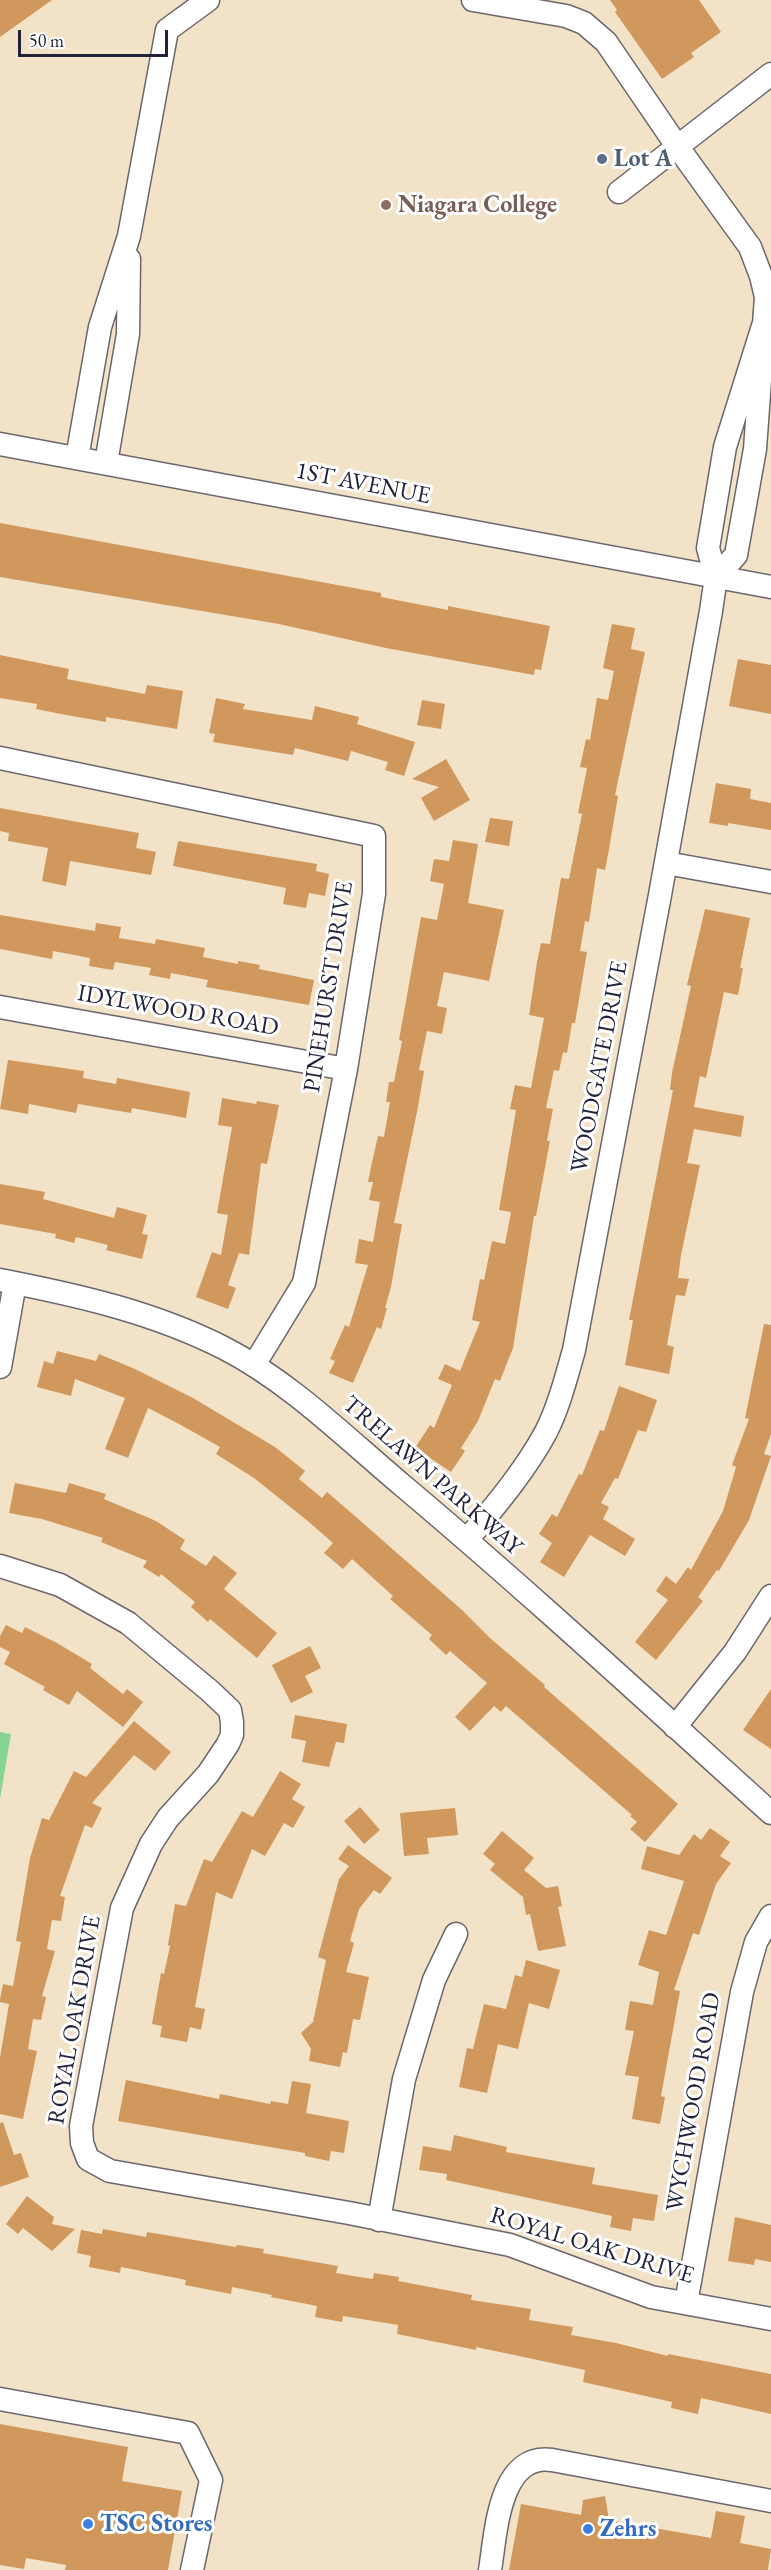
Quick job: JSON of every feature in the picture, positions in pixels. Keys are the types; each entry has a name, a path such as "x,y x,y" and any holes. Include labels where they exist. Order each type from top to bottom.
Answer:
{"street":[{"path":"76,458 100,327 129,236 167,30 208,0"},
{"path":"473,0 566,16 584,22 606,42 676,146 750,247 765,286 766,297 755,450 736,555 716,577"},
{"path":"619,192 771,74"},
{"path":"106,463 128,334 129,236"},
{"name":"1ST AVENUE","path":"0,444 771,587"},
{"name":"WOODGATE DRIVE","path":"467,1540 518,1474 545,1433 566,1378 580,1321 666,863 716,577"},
{"name":"PINEHURST DRIVE","path":"0,758 374,836 374,894 346,1069 303,1283 254,1365"},
{"path":"666,863 771,882"},
{"name":"IDYLWOOD ROAD","path":"0,1007 346,1069"},
{"path":"0,1367 8,1281"},
{"name":"TRELAWN PARKWAY","path":"8,1281 99,1300 186,1330 254,1365 281,1383 467,1540 771,1813"},
{"name":"ROYAL OAK DRIVE","path":"0,1566 60,1585 128,1623 230,1710 232,1722 232,1735 223,1753 168,1818 151,1844 122,1908 81,2126 82,2143 88,2159 110,2171 510,2245 651,2297 771,2319"},
{"path":"675,1726 735,1652 771,1596"},
{"name":"WYCHWOOD ROAD","path":"686,2303 742,1992 756,1942 771,1916"},
{"path":"379,2220 404,2079 434,1980 456,1934"},
{"path":"0,2399 188,2433 211,2480 192,2570"},
{"path":"489,2570 507,2486 520,2470 539,2460 552,2460 649,2476 771,2501"}],"green space":[{"path":"0,1732 11,1734 0,1799"}],"building":[{"path":"0,0 52,0 0,37"},
{"path":"610,0 699,0 721,32 691,53 694,57 662,79 615,12 617,10"},
{"path":"0,523 381,593 381,597 448,610 448,606 550,626 541,670 535,669 534,675 386,648 279,624 0,577"},
{"path":"612,624 635,628 631,649 645,652 615,795 618,796 609,849 605,870 597,868 589,922 585,921 580,951 587,952 575,1023 572,1023 567,1053 563,1052 559,1071 554,1070 546,1108 553,1109 547,1141 550,1141 536,1216 534,1216 513,1348 500,1381 495,1379 478,1421 461,1448 465,1451 451,1472 415,1448 430,1425 434,1428 452,1385 438,1379 445,1364 460,1371 480,1322 472,1320 480,1279 484,1280 492,1241 505,1244 511,1212 499,1210 516,1110 510,1109 515,1085 531,1088 544,1018 529,1015 537,962 541,943 550,944 561,878 569,879 582,814 578,813 587,768 580,767 586,739 590,740 597,698 608,700 614,671 603,668"},
{"path":"0,655 69,669 67,679 145,694 147,685 183,691 177,729 106,717 106,722 36,709 37,704 0,698"},
{"path":"738,659 771,665 771,714 729,706"},
{"path":"216,698 245,704 243,709 312,720 315,706 359,717 357,724 415,742 404,776 385,770 388,762 351,751 348,761 295,748 293,755 213,742 215,734 209,733"},
{"path":"422,700 445,704 441,729 417,725"},
{"path":"446,759 470,800 434,821 421,798 439,787 412,779"},
{"path":"716,783 751,789 750,799 771,803 771,830 728,823 728,826 709,823"},
{"path":"0,808 139,833 136,848 156,852 151,875 70,861 66,886 42,881 48,848 8,841 9,833 0,831"},
{"path":"490,818 513,821 509,846 485,842"},
{"path":"453,840 478,844 468,903 504,910 489,981 444,972 437,1006 447,1008 442,1034 427,1031 419,1070 424,1071 394,1223 402,1224 385,1308 387,1308 381,1329 377,1327 353,1383 329,1373 335,1361 330,1359 345,1325 349,1327 368,1265 355,1263 359,1239 373,1242 380,1202 369,1200 373,1182 368,1182 378,1136 384,1137 390,1102 386,1102 389,1082 394,1082 402,1041 399,1040 421,917 437,920 444,884 430,881 434,859 449,861"},
{"path":"178,841 317,864 316,871 329,874 325,896 309,893 306,908 283,904 286,888 173,866"},
{"path":"705,909 750,918 740,968 743,968 738,995 724,992 706,1078 700,1076 694,1107 744,1116 741,1137 694,1129 687,1163 700,1165 678,1278 689,1279 685,1296 676,1295 667,1345 674,1347 669,1374 625,1365 633,1320 629,1320 673,1090 670,1090 672,1073 691,986 687,985"},
{"path":"0,915 95,931 96,923 121,927 119,938 155,944 156,939 205,948 203,957 238,964 238,961 260,965 259,969 314,980 309,1005 206,987 208,980 171,973 170,979 149,975 151,968 115,962 113,970 89,966 90,958 53,951 52,959 0,949"},
{"path":"8,1060 84,1071 83,1078 116,1084 117,1078 190,1092 186,1118 132,1108 131,1113 78,1104 76,1113 29,1104 28,1114 0,1109"},
{"path":"222,1098 256,1104 257,1101 279,1105 267,1164 261,1163 249,1255 239,1253 228,1285 236,1288 228,1309 196,1297 212,1252 221,1255 228,1215 217,1213 232,1127 218,1125"},
{"path":"0,1184 45,1192 43,1199 114,1218 117,1207 147,1215 142,1234 148,1235 142,1259 106,1250 108,1245 76,1237 74,1243 55,1238 56,1234 0,1224"},
{"path":"764,1324 771,1325 771,1434 764,1454 771,1456 749,1520 719,1571 717,1570 698,1597 703,1601 656,1660 635,1642 668,1600 656,1591 666,1576 676,1584 688,1567 691,1570 723,1511 736,1467 732,1465 749,1419 745,1418"},
{"path":"57,1351 96,1361 99,1354 135,1369 193,1398 275,1447 305,1471 299,1479 322,1498 327,1492 678,1804 645,1842 630,1829 637,1822 630,1816 632,1815 506,1706 501,1712 494,1706 470,1731 455,1717 487,1683 450,1651 446,1655 429,1639 432,1635 390,1599 393,1596 352,1559 343,1569 324,1553 333,1543 254,1478 216,1454 220,1447 148,1408 128,1458 105,1449 125,1398 75,1379 71,1396 37,1387 44,1361 53,1364"},
{"path":"619,1386 657,1400 646,1432 638,1430 618,1479 615,1478 601,1503 609,1507 603,1519 635,1539 625,1556 590,1535 564,1577 540,1562 552,1543 539,1534 552,1514 557,1517 579,1474 582,1475 600,1430 604,1431"},
{"path":"15,1483 66,1493 69,1483 106,1494 104,1499 156,1521 185,1540 180,1549 206,1566 214,1555 237,1573 224,1589 277,1633 257,1658 210,1619 208,1622 191,1607 195,1602 161,1574 159,1577 143,1567 147,1561 101,1542 103,1538 42,1519 9,1513"},
{"path":"6,1625 22,1633 25,1627 57,1643 92,1664 90,1668 123,1694 127,1689 143,1702 123,1727 77,1691 69,1705 43,1690 45,1687 4,1664 10,1652 0,1647 0,1636"},
{"path":"310,1646 321,1668 305,1676 313,1692 291,1703 272,1665"},
{"path":"771,1689 771,1749 743,1730"},
{"path":"295,1715 347,1724 344,1743 336,1742 329,1767 302,1762 306,1741 291,1738"},
{"path":"134,1721 171,1752 155,1771 134,1755 92,1803 102,1808 92,1828 85,1825 60,1896 65,1897 61,1921 52,1920 47,1949 55,1951 42,1996 46,1997 41,2020 33,2019 28,2049 37,2051 23,2119 0,2114 0,2058 9,2004 0,2002 0,1999 3,1984 13,1986 21,1942 16,1941 30,1858 42,1818 49,1820 74,1771 86,1777"},
{"path":"280,1771 301,1784 292,1799 305,1807 293,1828 284,1823 265,1856 252,1849 232,1899 216,1892 195,2007 205,2009 201,2030 190,2027 187,2042 160,2037 162,2026 152,2024 161,1973 164,1974 170,1946 168,1945 175,1904 186,1906 204,1859 212,1862 242,1811 253,1817"},
{"path":"360,1807 380,1830 364,1844 344,1821"},
{"path":"455,1808 458,1835 427,1838 429,1854 404,1856 400,1813"},
{"path":"710,1828 730,1842 720,1856 731,1863 716,1884 699,1935 693,1933 674,1990 680,1991 661,2096 665,2097 660,2124 632,2119 639,2077 625,2075 634,2031 625,2030 630,2001 653,2005 659,1972 638,1965 649,1930 666,1935 684,1881 641,1869 647,1846 679,1855 694,1834 701,1840"},
{"path":"502,1831 534,1858 524,1870 546,1888 558,1886 562,1906 558,1907 566,1946 538,1951 530,1914 526,1915 523,1897 490,1870 495,1864 483,1854"},
{"path":"348,1845 392,1878 380,1894 374,1890 359,1909 350,1941 354,1943 346,1972 369,1977 360,2020 353,2019 347,2053 343,2052 340,2067 309,2061 311,2049 301,2033 313,2022 326,1960 318,1957 339,1879 349,1866 338,1859"},
{"path":"526,1960 560,1970 549,2009 529,2003 518,2049 498,2044 487,2093 459,2087 467,2048 473,2049 484,2004 506,2009 515,1975 522,1977"},
{"path":"126,2080 219,2099 220,2094 270,2104 271,2101 288,2104 292,2081 311,2084 306,2113 349,2121 344,2153 331,2151 329,2161 305,2156 305,2153 118,2121"},
{"path":"3,2122 14,2155 21,2153 29,2177 0,2187 0,2123"},
{"path":"454,2135 507,2147 506,2152 595,2168 592,2184 658,2195 654,2221 633,2218 631,2231 610,2227 612,2216 446,2180 447,2174 419,2170 423,2146 451,2151"},
{"path":"27,2196 54,2217 52,2224 75,2229 52,2251 23,2228 18,2234 6,2224"},
{"path":"735,2217 771,2225 771,2262 755,2259 754,2265 728,2261"},
{"path":"103,2229 146,2237 147,2232 236,2247 237,2245 264,2249 263,2253 338,2266 336,2273 353,2276 373,2279 374,2273 399,2277 398,2281 472,2295 471,2300 531,2309 529,2320 573,2327 571,2335 668,2356 668,2354 771,2374 771,2414 701,2398 698,2414 671,2408 672,2402 583,2382 585,2370 476,2347 476,2350 397,2334 398,2325 343,2316 342,2322 315,2317 317,2306 271,2297 272,2295 232,2287 231,2294 185,2285 186,2280 121,2267 120,2273 89,2267 91,2256 77,2253 81,2230 102,2234"},
{"name":"TSC Stores","path":"0,2424 128,2447 122,2481 182,2491 168,2570 65,2570 66,2565 26,2558 24,2569 0,2565"},
{"name":"Zehrs","path":"605,2496 609,2520 711,2538 716,2511 745,2516 740,2543 771,2549 768,2570 509,2570 521,2504 581,2515 583,2500"}],"place":[{"name":"Lot A","path":"602,159"},
{"name":"Niagara College","path":"386,205"},
{"name":"TSC Stores","path":"88,2524"},
{"name":"Zehrs","path":"588,2529"}]}
